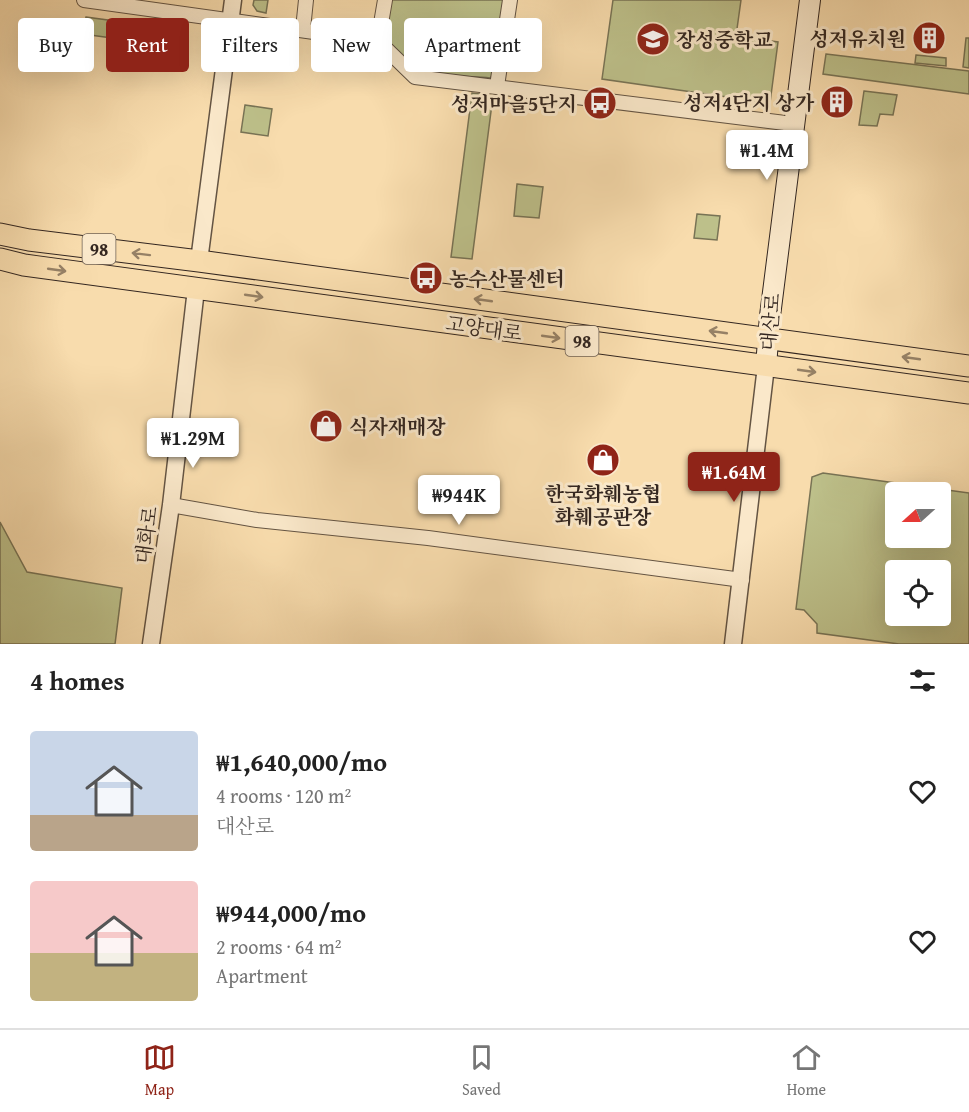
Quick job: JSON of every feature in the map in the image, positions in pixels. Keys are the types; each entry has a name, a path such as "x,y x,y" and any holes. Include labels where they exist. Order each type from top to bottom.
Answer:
{"main road":[{"name":"대산로","path":"766,366 793,124 810,0"},
{"name":"고양대로","path":"0,234 29,240 969,366"},
{"name":"고양대로","path":"0,259 24,265 196,289 969,393"}],"street":[{"path":"89,0 164,5 220,18"},
{"path":"229,18 233,0"},
{"path":"303,29 306,0"},
{"path":"382,18 385,0"},
{"path":"497,86 510,0"},
{"path":"299,29 311,30"},
{"path":"392,55 415,77 793,124"},
{"path":"199,261 223,72"},
{"name":"대화로","path":"151,644 171,505 196,289"},
{"name":"대산로","path":"733,644 766,366"},
{"path":"171,505 257,520 428,538 742,580"}],"green space":[{"path":"254,0 268,0 266,13 257,11 253,5"},
{"path":"391,0 506,0 504,18 404,18 404,57 392,46 392,18 388,18"},
{"path":"613,0 741,0 736,36 778,42 770,103 602,79"},
{"path":"94,18 106,20 106,37 94,36"},
{"path":"966,38 969,38 969,68 963,67"},
{"path":"826,54 969,71 969,94 823,74"},
{"path":"916,55 946,58 946,66 915,63"},
{"path":"431,72 496,72 490,78 442,75"},
{"path":"864,91 897,95 893,115 880,114 877,126 859,125"},
{"path":"472,93 493,96 472,259 451,257"},
{"path":"245,105 272,109 268,136 241,132"},
{"path":"517,184 543,187 539,218 514,216"},
{"path":"697,214 720,216 717,240 694,238"},
{"path":"823,473 889,482 885,482 885,548 951,548 951,491 969,493 969,644 899,644 817,633 817,624 804,610 796,609 812,477"},
{"path":"0,522 27,572 122,588 115,644 0,644"}],"place":[{"name":"성저유치원","path":"929,38"},
{"name":"장성중학교","path":"653,39"},
{"name":"성저4단지 상가","path":"837,102"},
{"name":"성저마을5단지","path":"600,103"},
{"name":"농수산물센터","path":"426,278"},
{"name":"식자재매장","path":"326,426"},
{"name":"한국화훼농협 화훼공판장","path":"603,460"}]}
